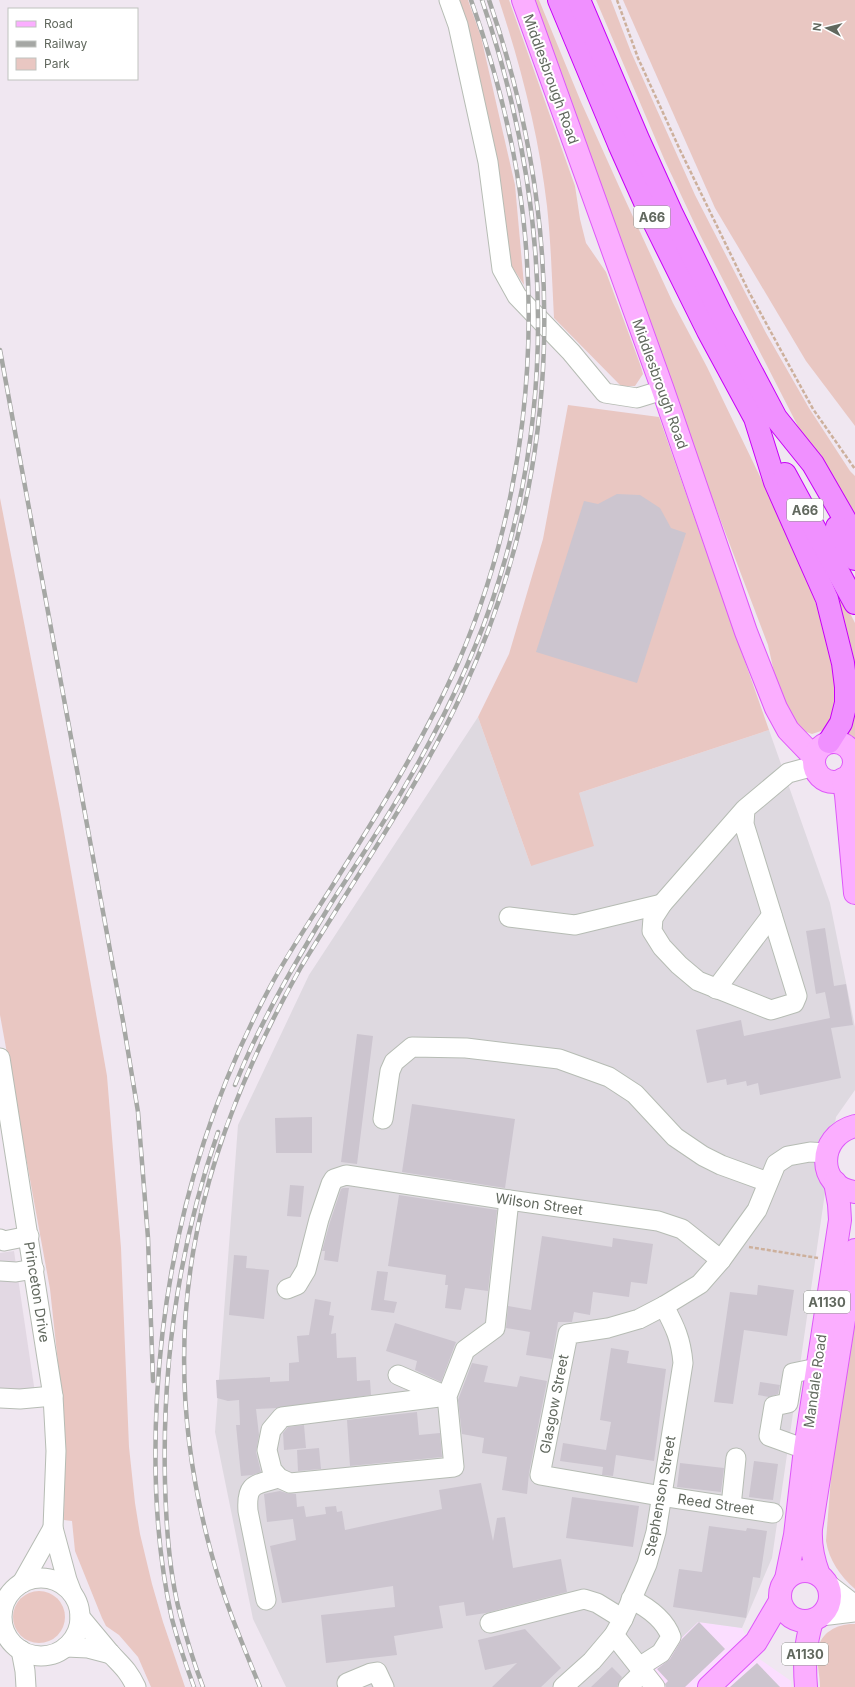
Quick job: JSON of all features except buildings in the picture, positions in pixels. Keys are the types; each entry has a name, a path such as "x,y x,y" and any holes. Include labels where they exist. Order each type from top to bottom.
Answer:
{"highway":[{"name":"A66","path":"590,0 605,62 671,212 722,314 765,418 855,603"},
{"name":"A66","path":"564,2 605,62"},
{"name":"A66","path":"564,2 652,218 708,331 821,502 855,559"},
{"name":"A66","path":"765,418 775,482 827,599 843,662 846,703 841,723 819,755"},
{"path":"765,418 813,464 855,537"}],"main road":[{"name":"Middlesbrough Road","path":"523,0 663,390 746,632 776,708 788,730 819,755"},
{"name":"Middlesbrough Road","path":"842,743 851,751 854,758 852,770 843,780 825,780 816,772 819,755 842,743"},
{"path":"843,780 846,794 855,893"},
{"path":"826,1153 830,1143 836,1135 855,1126"},
{"name":"A1130","path":"826,1153 826,1164 829,1174 835,1182"},
{"path":"835,1182 843,1188 855,1192"},
{"name":"Mandale Road","path":"756,1642 780,1601 780,1593 786,1579 795,1535 805,1449 840,1220 840,1204 835,1182"},
{"name":"Mandale Road","path":"709,1687 756,1642 784,1627 812,1620 827,1610 830,1602 831,1593 813,1558 810,1544 811,1529 855,1250"},
{"path":"786,1579 798,1572 813,1572 824,1579"},
{"path":"780,1601 783,1609 795,1620 812,1620"},
{"name":"A1130","path":"806,1687 804,1662 806,1641 812,1620"}],"street":[{"path":"449,0 458,25 488,162 502,269 517,296 571,352 605,394 637,398 663,390"},
{"path":"745,809 744,824 797,996 794,1003 771,1010 698,981 679,965 662,946 652,931 653,918 662,904 745,809 788,773 819,755"},
{"path":"509,917 575,925 662,904"},
{"path":"716,989 772,916"},
{"path":"383,1119 390,1071 394,1062 412,1047 466,1048 559,1060 610,1077 635,1094 675,1137 703,1156 721,1165 768,1182"},
{"name":"Princeton Drive","path":"0,1058 53,1396 56,1451 53,1528 72,1593"},
{"path":"664,1306 700,1284 721,1260 758,1210 776,1164 788,1156 810,1152 826,1153"},
{"name":"Wilson Street","path":"287,1289 297,1285 306,1270 319,1219 331,1184 334,1179 346,1175 658,1221 682,1229 721,1260"},
{"path":"447,1396 282,1417 271,1430 267,1450 272,1470 279,1478 290,1483 454,1467 447,1396 465,1350 495,1328 510,1200"},
{"path":"0,1239 4,1241 29,1236"},
{"path":"0,1271 16,1272 34,1269"},
{"name":"Glasgow Street","path":"540,1475 568,1334 608,1328 639,1319 664,1306"},
{"name":"Stephenson Street","path":"563,1687 592,1661 618,1627 647,1564 656,1532 683,1363 680,1340 664,1306"},
{"path":"805,1449 769,1436 774,1406 788,1403 793,1373 817,1368"},
{"path":"398,1375 447,1396"},
{"path":"0,1398 20,1399 53,1396"},
{"path":"731,1506 736,1458"},
{"name":"Reed Street","path":"540,1475 661,1496 774,1513"},
{"path":"266,1600 248,1511 248,1493 253,1487 279,1478"},
{"name":"Princeton Drive","path":"10,1593 53,1528"},
{"path":"33,1579 49,1579 64,1586 72,1593 78,1605 80,1617 74,1638 66,1647 48,1656 25,1653 15,1646 4,1635 2,1616 4,1605 10,1593 33,1579"},
{"path":"824,1579 855,1605"},
{"path":"490,1623 584,1599 597,1603 618,1627 641,1670 655,1687"},
{"path":"628,1687 641,1670 662,1653 671,1637 663,1624 650,1610 632,1599"},
{"path":"812,1620 855,1612"},
{"path":"80,1617 130,1674 136,1687"},
{"path":"66,1647 88,1648 111,1654"},
{"path":"21,1650 27,1687"},
{"path":"27,1687 48,1656"},
{"path":"347,1683 370,1673 377,1672 384,1687"}],"path":[{"path":"617,0 638,58 680,150 749,292 813,409 855,469"},
{"path":"732,1245 823,1259 822,1270 832,1271"}],"shaded area":[{"path":"478,717 531,866 579,793 769,730 830,903 855,1027 855,1090 836,1117 772,1558 742,1628 698,1622 630,1687 286,1687 253,1619 215,1432 238,1125 309,975"},
{"path":"14,1251 35,1393 0,1393 0,1253"},
{"path":"698,1622 742,1628 755,1656 791,1681 791,1687 630,1687"}],"green space":[{"path":"454,0 468,0 481,37 515,185 524,285 505,256"},
{"path":"499,0 509,0 575,186 580,219 586,243 606,272 640,364 643,374 635,386 621,386 554,318 544,180 522,76"},
{"path":"534,0 539,0 581,102 673,303 707,367 801,561 829,641 837,705 836,713 824,730 812,734 801,730 792,721 776,681 768,645 700,466"},
{"path":"596,0 611,0 631,52 695,195 766,333 809,408 850,471 855,476 855,523 806,442 698,231 665,161"},
{"path":"623,0 855,0 855,426 806,361 715,208"},
{"path":"568,405 659,417 769,730 579,793 594,846 531,866 478,717 509,654 543,539"},
{"path":"0,498 60,809 107,1076 121,1248 129,1447 135,1503 140,1534 152,1584 185,1687 151,1687 138,1657 119,1635 106,1626 75,1551 72,1521 64,1520 65,1428 50,1289 0,1015"},
{"path":"823,560 855,623 855,738 845,732"},
{"path":"855,1315 855,1589 836,1567 827,1548 826,1541 833,1451"},
{"path":"39,1591 53,1595 61,1603 65,1617 61,1631 53,1639 39,1643 25,1639 17,1631 13,1617 17,1603 25,1595"},
{"path":"855,1624 855,1687 820,1687 818,1650 822,1638 837,1627"}],"railway":[{"path":"194,1687 174,1628 162,1564 157,1509 155,1453 161,1344 168,1290 178,1238 191,1186 206,1135 225,1085 246,1035 270,987 292,949 399,778 430,721 458,663 481,605 499,545 513,484 522,422 528,359 528,297 525,235 517,173 503,107 492,64 471,0"},
{"path":"235,1085 255,1038 291,971 330,905 396,801 433,737 446,711 470,660 490,607 499,580 518,507 531,434 537,362 537,289 532,216 521,144 504,72 482,0"},
{"path":"260,1687 221,1586 211,1552 193,1473 185,1397 185,1323 193,1250 210,1179 233,1109 264,1038 301,967 406,797 463,691 497,607 521,522 537,435 544,348 542,261 533,173 515,86 489,0"},
{"path":"0,350 123,1021 138,1112 148,1238 153,1381"},
{"path":"203,1687 183,1627 172,1576 166,1513 165,1438 170,1349 183,1261 204,1175 218,1132"}]}
